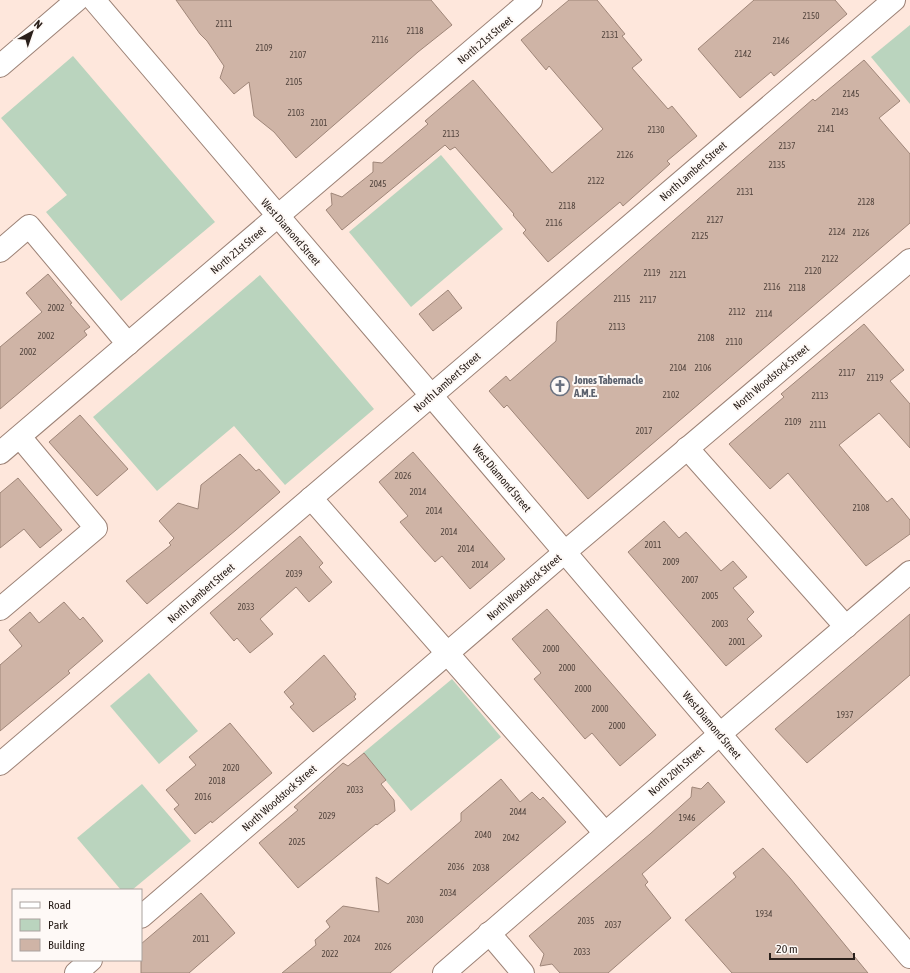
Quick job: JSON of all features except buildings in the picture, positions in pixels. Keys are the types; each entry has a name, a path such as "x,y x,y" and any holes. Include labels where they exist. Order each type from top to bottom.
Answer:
{"street":[{"path":"0,66 77,0"},
{"name":"West Diamond Street","path":"94,0 720,734 908,951"},
{"name":"North 21st Street","path":"0,453 531,0"},
{"name":"North Lambert Street","path":"0,764 894,0"},
{"path":"0,251 29,226 128,344"},
{"name":"North Woodstock Street","path":"142,916 565,552 910,260"},
{"path":"0,609 96,528 20,437"},
{"path":"687,448 846,627"},
{"path":"311,498 446,654 605,833"},
{"name":"North 20th Street","path":"444,973 910,572"},
{"path":"489,933 523,973"},
{"path":"76,973 90,961"}],"green space":[{"path":"910,25 910,104 871,57"},
{"path":"73,56 215,222 121,301 46,212 67,195 1,118"},
{"path":"441,155 503,229 411,307 349,232"},
{"path":"260,275 374,409 285,485 234,426 157,491 93,417"},
{"path":"149,673 198,731 159,764 110,706"},
{"path":"452,679 501,737 411,811 363,753"},
{"path":"142,784 191,841 133,889 120,889 77,838"}],"place":[{"name":"Jones Tabernacle A.M.E.","path":"560,386"}]}
